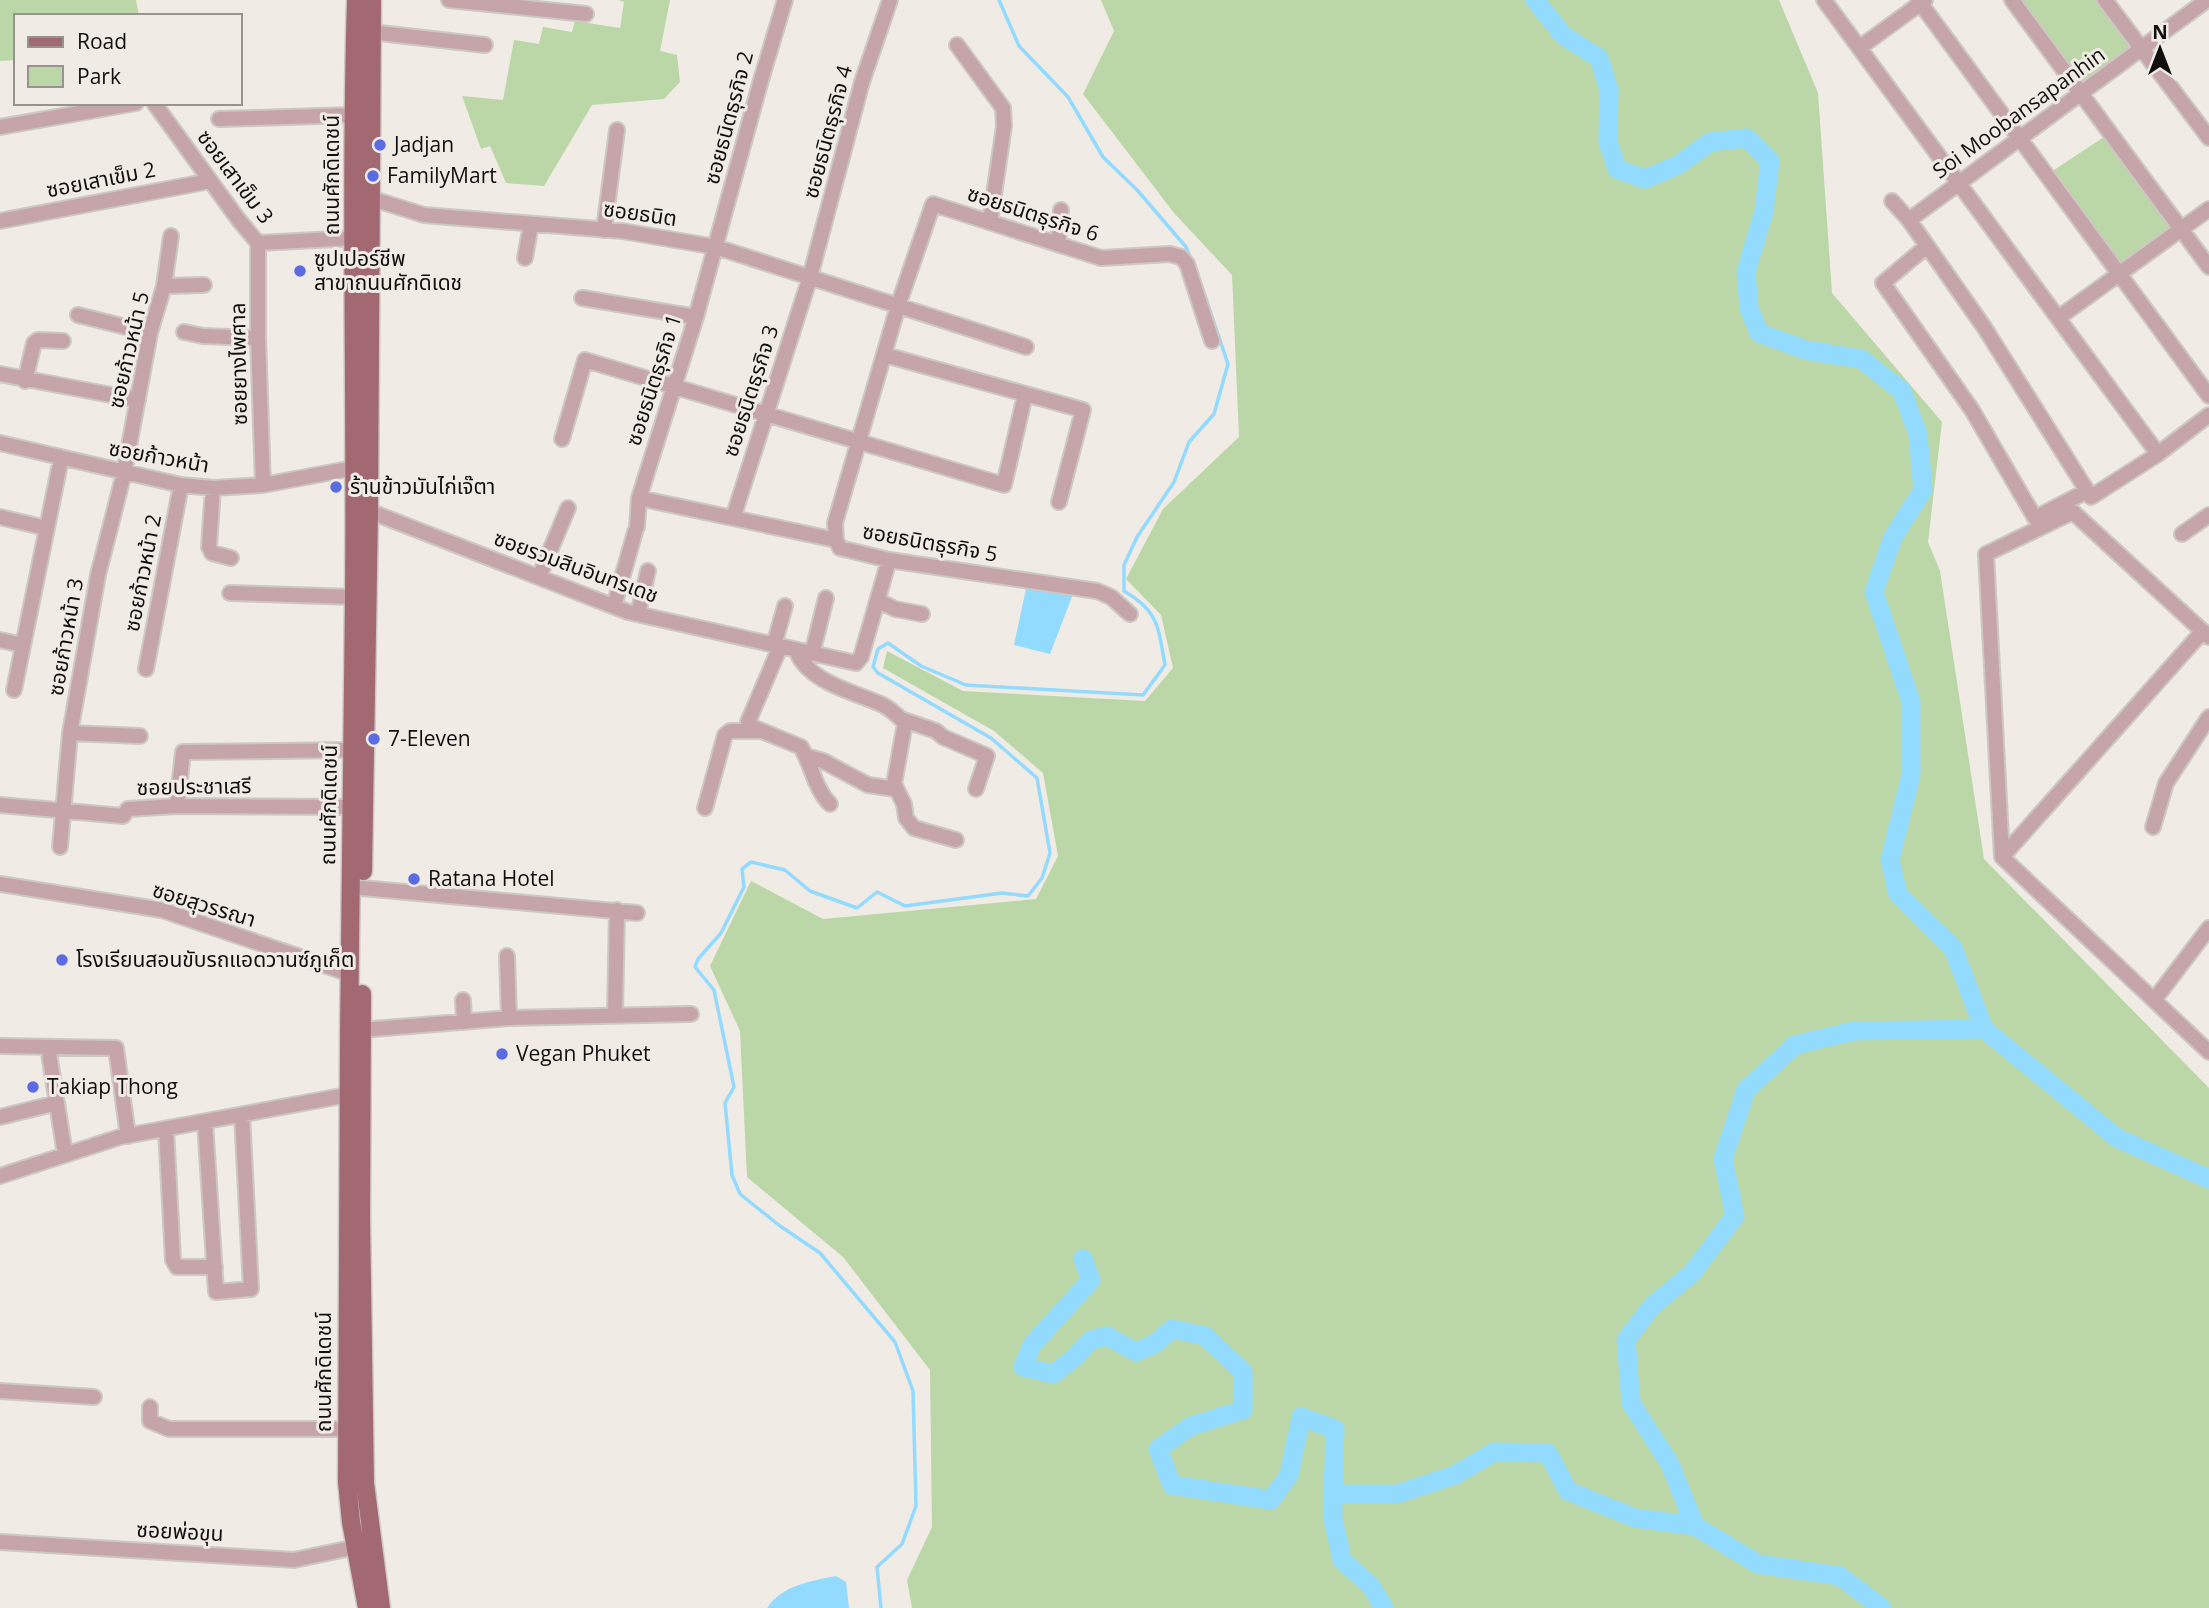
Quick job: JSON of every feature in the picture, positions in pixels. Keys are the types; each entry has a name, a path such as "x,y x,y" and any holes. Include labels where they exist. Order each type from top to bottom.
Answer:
{"main road":[{"name":"ถนนศักดิเดชน์","path":"356,0 351,807 361,1030 354,1096 347,1482 367,1608"},
{"name":"ถนนศักดิเดชน์","path":"372,0 369,511 362,888 350,974 365,1483 381,1608"}],"street":[{"path":"449,0 586,15"},
{"name":"ซอยธนิตธุรกิจ 2","path":"716,247 785,0"},
{"name":"ซอยธนิตธุรกิจ 4","path":"810,277 862,82 890,0"},
{"path":"1824,0 2158,454"},
{"path":"2012,0 2209,267"},
{"path":"2105,0 2209,138"},
{"name":"Soi Moobansapanhin","path":"1909,220 2207,0"},
{"path":"1859,48 1921,1 2209,396"},
{"path":"371,32 485,45"},
{"path":"957,45 1003,108 1004,125 990,222"},
{"path":"0,127 125,105"},
{"name":"ซอยเสาเข็ม 3","path":"155,105 258,243"},
{"path":"219,119 354,115"},
{"path":"604,230 617,130"},
{"name":"ซอยเสาเข็ม 2","path":"0,221 210,181"},
{"name":"ซอยธนิต","path":"370,198 424,215 604,230 716,247 1026,346"},
{"path":"1892,201 1909,220 1984,327 2091,497 2158,454 2209,415"},
{"name":"ซอยธนิตธุรกิจ 6","path":"898,306 933,204 1101,258 1170,254 1181,257 1187,264 1212,341"},
{"path":"2058,318 2209,209"},
{"path":"1058,244 1062,210"},
{"path":"525,258 531,224"},
{"name":"ซอยก้าวหน้า 5","path":"124,473 150,333 164,286 171,236"},
{"path":"258,243 355,238"},
{"name":"ซอยยางไพศาล","path":"258,243 262,485"},
{"path":"1927,246 1883,283 1972,410 2035,518 2087,491"},
{"name":"ซอยธนิตธุรกิจ 1","path":"614,606 636,530 639,498 716,247"},
{"name":"ซอยธนิตธุรกิจ 3","path":"733,518 810,277"},
{"path":"164,286 204,285"},
{"path":"582,298 696,317"},
{"name":"ซอยธนิตธุรกิจ 5","path":"898,306 835,523 836,540 840,548 888,560 1097,591 1111,597 1130,614"},
{"path":"78,315 150,333"},
{"path":"184,332 203,336 258,338"},
{"path":"25,381 34,343 38,340 62,341"},
{"path":"885,355 1083,410 1059,502"},
{"path":"562,439 585,360 1004,485 1025,396"},
{"path":"0,374 25,381 138,400"},
{"name":"ซอยก้าวหน้า","path":"0,443 124,473 181,485 213,488 262,485 354,468"},
{"path":"14,690 61,459"},
{"name":"ซอยก้าวหน้า 3","path":"61,847 71,733 98,575 124,473"},
{"name":"ซอยก้าวหน้า 2","path":"146,669 181,485"},
{"path":"213,488 209,547 212,553 231,558"},
{"path":"639,498 836,540"},
{"path":"540,577 568,508"},
{"name":"ซอยรวมสินอินทรเดช","path":"369,511 638,614 856,663 862,657 879,595"},
{"path":"2002,857 2206,634 2073,513 1986,554 2002,857 2209,1052"},
{"path":"2182,534 2209,515"},
{"path":"0,517 46,528"},
{"path":"888,560 879,601 891,607 922,614"},
{"path":"638,614 648,570"},
{"path":"230,593 354,597"},
{"path":"812,654 826,598"},
{"path":"785,606 777,646 748,719 750,726 801,747 818,788 830,804"},
{"path":"0,640 23,645"},
{"path":"796,650 799,659 812,671 838,688 883,705 905,723 894,781 895,789 904,804 906,818 914,828 956,841"},
{"path":"2153,827 2166,783 2209,717"},
{"path":"901,719 987,756 976,789"},
{"path":"705,808 725,735 730,731 761,731"},
{"path":"71,733 140,736"},
{"path":"177,806 183,752 352,750"},
{"path":"806,756 823,761 868,785 895,789"},
{"name":"ซอยประชาเสรี","path":"0,805 123,816 128,809 177,806 351,807"},
{"name":"ซอยสุวรรณา","path":"0,884 162,910 350,974"},
{"path":"362,888 637,912"},
{"path":"615,1015 617,910"},
{"path":"2155,999 2209,928"},
{"path":"507,956 509,1018"},
{"path":"463,1000 464,1022"},
{"path":"361,1030 509,1018 691,1014"},
{"path":"0,1046 116,1048 128,1136"},
{"path":"48,1047 65,1154"},
{"path":"0,1176 128,1136 354,1096"},
{"path":"0,1117 57,1103"},
{"path":"205,1122 216,1292 251,1289 242,1115"},
{"path":"166,1129 173,1259 177,1267 215,1267"},
{"path":"0,1391 94,1397"},
{"path":"150,1407 150,1421 169,1429 347,1429"},
{"name":"ซอยพ่อขุน","path":"0,1542 294,1560 356,1547"}],"green space":[{"path":"0,0 136,0 139,14 14,14 14,60 0,61"},
{"path":"618,0 670,0 660,51 677,55 680,82 664,99 592,105 544,186 506,183 490,146 481,149 462,96 503,100 514,40 539,44 543,27 572,32 575,21 620,28 624,2"},
{"path":"1101,0 1779,0 1818,93 1832,293 1942,422 1928,542 1940,571 1984,859 2209,1088 2209,1608 912,1608 907,1580 932,1527 930,1370 843,1257 747,1177 740,1031 710,966 751,881 823,919 1036,899 1058,856 1043,773 994,731 883,668 887,651 963,691 1145,701 1173,668 1161,615 1126,579 1163,509 1239,437 1232,275 1174,213 1083,94 1114,31"},
{"path":"2019,0 2098,0 2134,48 2082,86"},
{"path":"2104,137 2174,228 2120,265 2051,172"}],"water":[{"path":"1026,589 1073,594 1050,654 1014,645"},
{"path":"836,1576 846,1582 849,1608 767,1608 773,1600 789,1589"}],"waterway":[{"path":"999,0 1019,46 1068,97 1103,157 1138,191 1186,247 1191,260"},
{"path":"1535,0 1564,36 1599,58 1609,90 1608,142 1617,169 1645,179 1678,165 1710,142 1747,138 1770,161 1764,211 1746,272 1749,308 1759,333 1806,350 1861,359 1902,391 1918,434 1923,490 1893,537 1874,592 1911,702 1911,775 1890,860 1898,894 1953,948 1984,1029 2117,1138 2209,1179"},
{"path":"881,1608 877,1567 902,1544 916,1506 913,1391 895,1342 820,1253 740,1194 732,1175 725,1103 734,1087 714,990 695,967 698,959 721,933 744,887 742,869 751,862 785,870 810,891 857,908 877,892 905,906 1002,893 1028,896 1042,878 1050,853 1037,778 991,738 878,673 873,667 878,649 888,643 921,666 966,685 1143,695 1165,665 1158,631 1151,614 1145,606 1124,591 1124,565 1137,537 1174,482 1189,442 1214,414 1228,364 1203,290"},
{"path":"1695,1526 1670,1464 1631,1403 1626,1340 1652,1306 1692,1273 1735,1216 1723,1159 1746,1090 1795,1045 1854,1031 1984,1029"},
{"path":"1083,1259 1091,1280 1032,1345 1023,1367 1053,1374 1091,1340 1107,1336 1136,1352 1156,1343 1172,1329 1205,1336 1243,1372 1243,1410 1191,1426 1158,1449 1172,1485 1271,1500 1289,1475 1301,1417 1335,1429 1333,1494 1397,1494 1455,1475 1494,1452 1548,1453 1568,1491 1635,1518 1695,1526 1758,1564 1840,1576 1882,1608"},
{"path":"1333,1494 1333,1519 1342,1560 1371,1586 1384,1608"}],"place":[{"name":"Jadjan","path":"380,145"},
{"name":"FamilyMart","path":"373,176"},
{"name":"ซูปเปอร์ชีพ สาขาถนนศักดิเดช","path":"300,271"},
{"name":"ร้านข้าวมันไก่เจ๊ตา","path":"336,487"},
{"name":"7-Eleven","path":"374,739"},
{"name":"Ratana Hotel","path":"414,879"},
{"name":"โรงเรียนสอนขับรถแอดวานซ์ภูเก็ต","path":"62,960"},
{"name":"Vegan Phuket","path":"502,1054"},
{"name":"Takiap Thong","path":"33,1087"}]}
